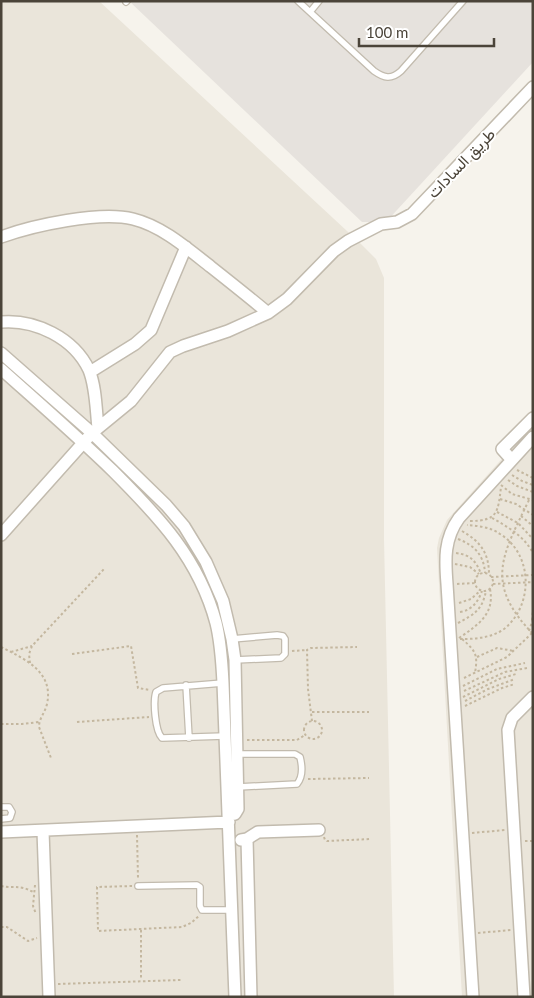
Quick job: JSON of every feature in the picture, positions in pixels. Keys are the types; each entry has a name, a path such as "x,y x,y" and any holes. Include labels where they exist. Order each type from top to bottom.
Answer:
{"street":[{"name":"طريق السادات","path":"1,536 95,431 131,401 170,352 228,331 268,313 287,299 334,251 364,232 381,224 397,222 412,214 533,87"},
{"path":"1,236 25,229 79,219 117,216 146,224 162,231 186,247 268,313"},
{"path":"90,372 147,336 186,247"},
{"path":"1,322 26,323 56,335 75,350 90,372 94,390 95,431"},
{"path":"1,353 95,431 166,505 196,544 217,586 228,618 232,639 235,660 238,788 238,811 229,818 43,831 1,832"},
{"path":"1,369 84,443 156,515 185,552 202,584 216,622 220,642 229,818 235,997"},
{"path":"511,459 502,449 533,418"},
{"path":"472,997 446,553 452,529 511,459 533,437"},
{"path":"521,448 533,452"},
{"path":"524,997 508,730 512,718 533,696"},
{"path":"43,831 49,997"},
{"path":"229,839 247,839 258,832 321,832"},
{"path":"247,839 251,997"}],"lane":[{"path":"298,1 374,70 382,76 389,78 401,71 464,1"},
{"path":"310,12 319,1"},
{"path":"232,639 280,635 285,638 285,654 281,658 235,660"},
{"path":"223,683 186,685 160,689 155,695 158,731 162,738 225,736"},
{"path":"186,685 189,738"},
{"path":"237,754 298,755 301,760 301,780 294,785 238,788"},
{"path":"1,807 9,807 12,812 10,818 1,819"},
{"path":"138,886 199,886 201,908 205,910 232,910"}],"path":[{"path":"512,475 533,485"},
{"path":"508,479 517,486 533,492"},
{"path":"468,521 491,518 497,512 501,485 512,494 533,500"},
{"path":"500,499 510,500 533,515"},
{"path":"454,698 475,673 507,657 532,634 516,616 507,600 502,577 505,553 509,540 529,500"},
{"path":"497,512 518,523 533,539"},
{"path":"521,516 533,526"},
{"path":"491,518 514,531 533,553"},
{"path":"452,529 486,528 500,533 509,540 521,555 528,582 524,603 510,624 497,633 482,638 462,639"},
{"path":"452,529 462,540 475,548 482,558 482,574 475,583"},
{"path":"452,529 472,538 484,549 493,584"},
{"path":"446,553 461,554 472,558 482,574"},
{"path":"446,566 452,564 464,565 490,576 533,575"},
{"path":"30,662 29,654 32,646 104,569"},
{"path":"493,584 533,582"},
{"path":"447,584 475,583"},
{"path":"475,583 475,586 481,591"},
{"path":"449,608 481,591 490,589 493,584"},
{"path":"475,673 477,657 474,650 462,639 458,638 475,627 490,608 492,601 490,589"},
{"path":"449,608 465,611 471,608 476,604 481,591"},
{"path":"450,627 478,611 486,591"},
{"path":"529,631 533,610"},
{"path":"11,652 32,646"},
{"path":"72,654 131,646 138,688 140,690 160,689"},
{"path":"285,651 357,647"},
{"path":"1,648 30,662 47,684 47,704 39,722 40,733 51,758"},
{"path":"477,657 497,648 514,651"},
{"path":"307,650 308,689 312,721"},
{"path":"454,698 497,670 526,663"},
{"path":"454,698 505,672 527,668"},
{"path":"454,698 516,674"},
{"path":"454,698 488,689 515,679"},
{"path":"454,698 515,684"},
{"path":"312,712 368,712"},
{"path":"77,722 156,716"},
{"path":"312,721 321,726 322,730 320,736 314,740 307,738 304,728 306,724 312,721"},
{"path":"1,724 39,722"},
{"path":"237,740 297,740 305,735"},
{"path":"301,780 369,778"},
{"path":"137,825 138,886 96,887 98,931 182,927 191,923 205,910"},
{"path":"462,833 513,830"},
{"path":"321,832 327,841 371,839"},
{"path":"1,886 10,888 21,886 33,892"},
{"path":"1,927 7,927 28,941 46,934"},
{"path":"141,930 142,981"},
{"path":"469,934 520,930"},
{"path":"48,985 181,980"}],"shaded area":[{"path":"1,1 99,1 361,244 376,259 384,278 384,539 394,997 1,997"},
{"path":"129,1 533,1 533,62 386,222 362,222"},
{"path":"533,424 533,997 462,997 437,548 447,520"}]}
